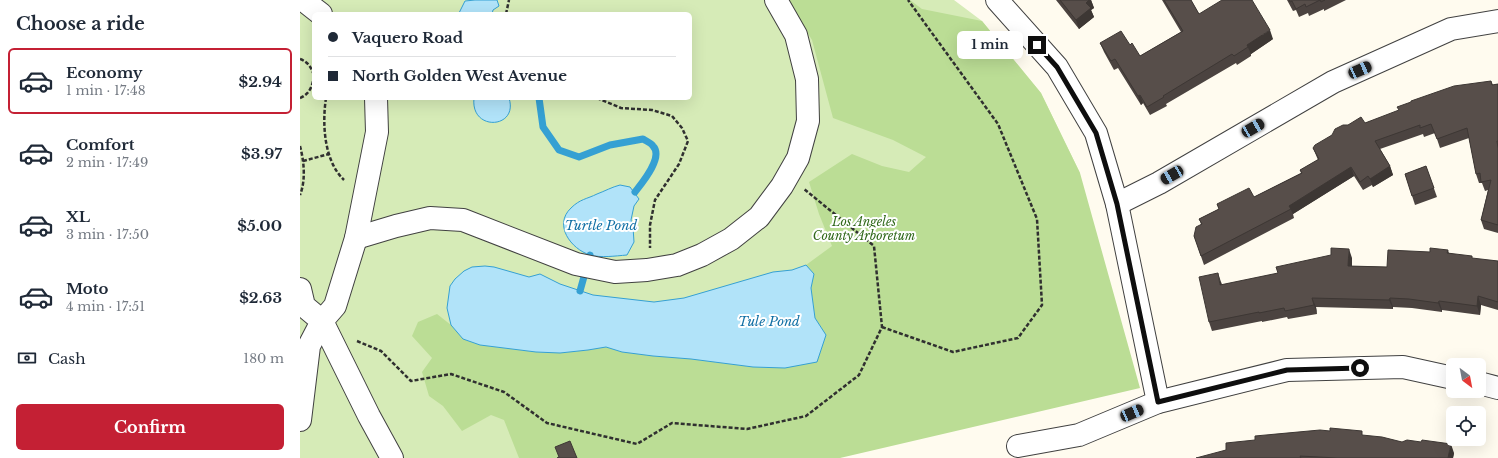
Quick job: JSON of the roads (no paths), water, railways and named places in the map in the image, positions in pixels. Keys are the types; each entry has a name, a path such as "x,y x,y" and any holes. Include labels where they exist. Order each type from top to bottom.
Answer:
{"street":[{"path":"303,0 318,12"},
{"path":"356,238 430,218 463,220 576,264 615,272 647,270 677,265 702,255 731,239 759,217 782,186 798,158 808,121 807,78 796,35 776,0"},
{"path":"997,0 1057,67 1096,133 1117,204 1158,402"},
{"path":"1117,204 1159,183 1333,82 1451,29 1498,21"},
{"path":"300,420 309,346 322,322 335,306 356,238 377,132 376,100"},
{"path":"300,289 304,306 322,322 369,416 392,458"},
{"path":"1018,446 1079,435 1158,402 1287,370 1404,367 1446,376"},
{"path":"1486,385 1498,388"}],"water":[{"path":"497,0 499,6 492,12 460,12 465,1"},
{"path":"474,100 509,100 510,108 507,116 501,121 486,121 479,117 475,109"},
{"name":"Turtle Pond","path":"620,185 630,187 639,199 634,206 631,220 634,242 627,255 590,255 576,248 567,236 564,229 566,215 574,205 581,201"},
{"name":"Tule Pond","path":"806,265 814,274 811,288 815,318 826,335 817,362 785,368 753,367 653,356 622,352 606,347 560,353 536,352 480,345 463,339 451,325 447,308 450,286 464,271 472,267 494,267 529,277 540,274 560,284 593,295 654,302 684,298 773,272 792,270"}],"waterway":[{"path":"539,100 543,127 559,150 579,157 610,145 643,139 650,143 656,151 656,157 651,170 635,192"},
{"path":"580,291 590,255"}],"park label":[{"name":"Los Angeles County Arboretum","path":"864,229"}]}
